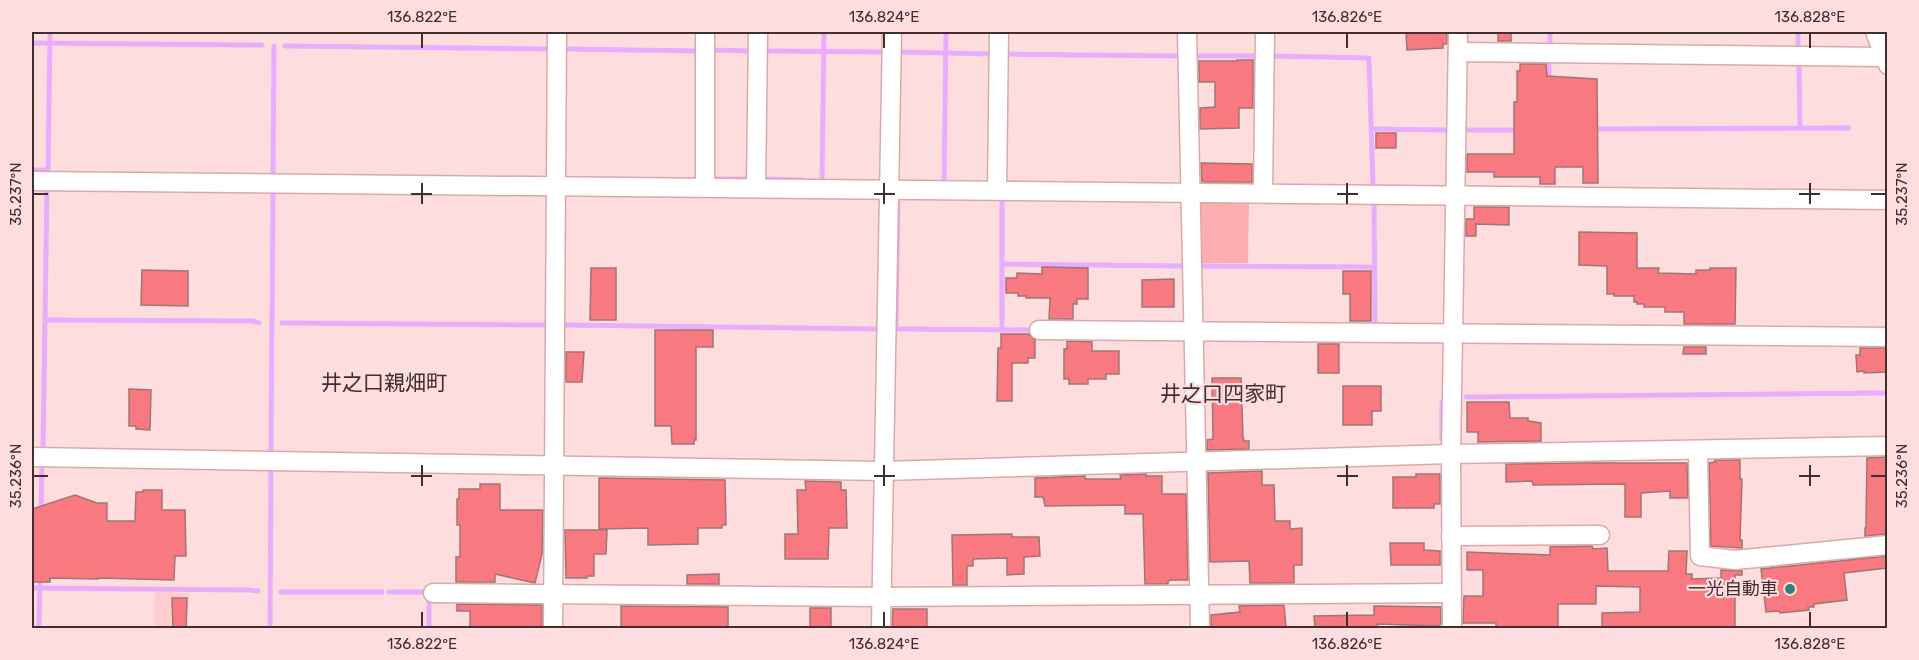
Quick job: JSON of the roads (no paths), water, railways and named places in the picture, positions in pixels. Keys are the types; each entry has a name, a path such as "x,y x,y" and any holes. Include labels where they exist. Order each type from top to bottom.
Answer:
{"street":[{"path":"553,628 557,32"},
{"path":"705,32 705,187"},
{"path":"756,188 758,32"},
{"path":"881,628 892,32"},
{"path":"997,190 999,32"},
{"path":"1187,32 1200,628"},
{"path":"1263,193 1265,32"},
{"path":"1452,628 1450,454 1458,32"},
{"path":"1458,52 1886,61 1875,32"},
{"path":"32,181 1887,200"},
{"path":"1039,330 1887,337"},
{"path":"32,457 884,471 1450,454 1887,446"},
{"path":"1698,451 1700,556 1735,560 1887,544"},
{"path":"1451,536 1600,535"},
{"path":"433,593 881,597 1452,593"}],"waterway":[{"path":"48,171 50,32"},
{"path":"822,180 824,32"},
{"path":"944,182 946,32"},
{"path":"1550,32 1550,47"},
{"path":"1798,32 1798,50"},
{"path":"32,43 262,45"},
{"path":"273,173 274,46"},
{"path":"285,46 549,49"},
{"path":"564,49 701,51"},
{"path":"712,50 750,51"},
{"path":"764,51 883,52"},
{"path":"899,52 992,54"},
{"path":"1003,54 1180,56"},
{"path":"1196,56 1258,56"},
{"path":"1270,56 1369,58 1373,185"},
{"path":"1549,62 1549,81"},
{"path":"1799,64 1800,128"},
{"path":"1593,129 1849,128"},
{"path":"1371,129 1448,130"},
{"path":"1464,130 1521,130"},
{"path":"32,170 48,170"},
{"path":"712,179 748,179 748,177"},
{"path":"764,179 804,180"},
{"path":"43,449 47,188"},
{"path":"271,451 273,191"},
{"path":"1002,201 1002,329"},
{"path":"896,329 898,203"},
{"path":"1374,203 1375,324"},
{"path":"1002,264 1183,266"},
{"path":"1200,266 1375,267"},
{"path":"45,320 253,321 259,323"},
{"path":"282,323 547,325"},
{"path":"564,325 879,329"},
{"path":"895,329 1035,330"},
{"path":"1466,397 1888,393"},
{"path":"1442,402 1442,439"},
{"path":"41,513 42,467"},
{"path":"270,628 271,470"},
{"path":"39,628 40,576"},
{"path":"32,588 258,591"},
{"path":"281,592 382,592"},
{"path":"389,592 429,592 429,628"}],"place":[{"name":"一光自動車","path":"1790,589"}],"district":[{"name":"井之口親畑町","path":"384,382"},
{"name":"井之口四家町","path":"1223,393"}]}
